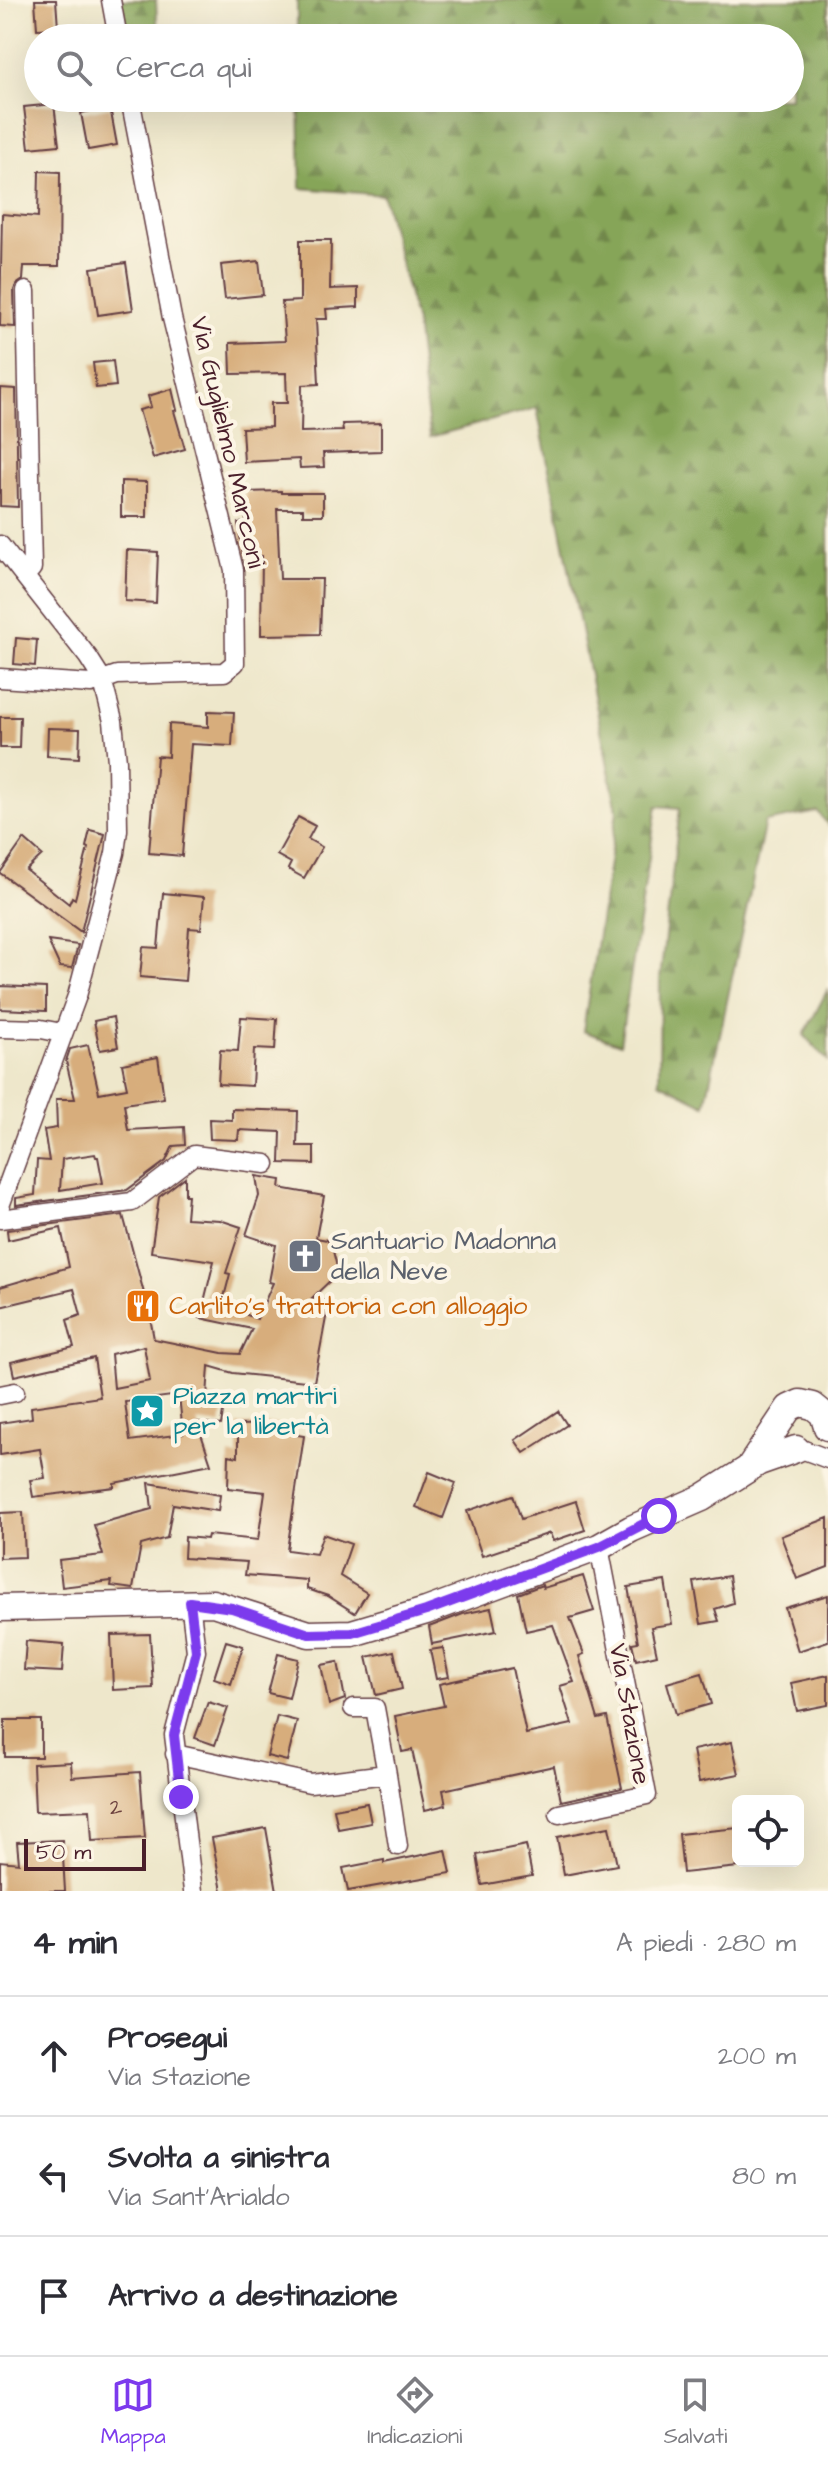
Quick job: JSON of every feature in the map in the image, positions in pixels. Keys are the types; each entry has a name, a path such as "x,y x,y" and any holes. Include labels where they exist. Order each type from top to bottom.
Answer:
{"main road":[{"path":"748,1468 789,1408 828,1399"},
{"path":"800,1403 820,1410 820,1440"},
{"path":"780,1422 786,1442 820,1440"},
{"path":"0,1608 190,1602 232,1608 309,1634 352,1633 426,1611 599,1547 631,1529 702,1498 748,1468 820,1440"}],"street":[{"path":"111,0 115,24"},
{"name":"Via Guglielmo Marconi","path":"0,678 91,684 117,675 224,672 230,669 236,657 234,570 172,318 133,112"},
{"path":"25,576 32,568 26,291"},
{"path":"0,545 102,679 113,721 118,830 89,955 0,1206"},
{"path":"0,1028 62,1033"},
{"path":"0,1219 4,1221 87,1206 132,1202 194,1155 266,1164"},
{"name":"Via Stazione","path":"559,1814 647,1795 599,1547"},
{"path":"190,1602 196,1651 174,1735 193,1891"},
{"path":"353,1708 375,1708 398,1846"},
{"path":"175,1754 310,1783 387,1774"}],"green space":[{"path":"111,0 156,0 157,24 115,24"},
{"path":"297,0 828,0 828,825 818,812 765,822 705,1105 659,1082 660,979 680,808 657,806 620,1044 583,1031 617,811 537,408 430,437 416,323 383,195 301,188 299,112 804,112 804,24 297,24"},
{"path":"828,989 828,1061 804,1035"}],"building":[{"path":"35,0 56,0 58,24 37,24"},
{"path":"25,112 55,112 59,145 29,148"},
{"path":"111,112 117,145 88,150 81,113"},
{"path":"39,171 60,172 59,266 24,266 23,280 14,290 15,327 0,326 2,214 38,217"},
{"path":"300,240 331,240 330,289 358,288 358,307 326,309 327,319 316,319 319,384 302,385 301,432 343,431 342,424 381,423 381,451 323,453 324,467 300,468 299,459 244,462 242,428 271,427 271,403 287,403 286,373 231,374 230,343 285,341 282,302 300,301"},
{"path":"259,261 263,295 225,299 221,265"},
{"path":"126,263 133,310 98,315 91,268"},
{"path":"113,361 116,386 96,388 93,363"},
{"path":"0,388 16,389 18,507 0,506"},
{"path":"172,389 177,410 174,411 185,449 153,458 139,410 151,407 148,396"},
{"path":"121,481 147,482 147,517 121,517"},
{"path":"245,492 323,493 323,515 303,515 303,509 277,509 280,579 322,579 320,634 261,635 262,556 243,556 238,523 246,522"},
{"path":"127,550 158,552 156,603 125,601"},
{"path":"16,638 37,640 35,666 14,664"},
{"path":"208,711 234,712 232,746 191,744 182,856 149,853 157,756 168,757 169,724 208,727"},
{"path":"0,717 20,717 19,748 0,748"},
{"path":"48,728 80,729 79,758 47,756"},
{"path":"298,817 315,826 308,839 322,847 304,878 288,869 291,863 277,855"},
{"path":"90,830 105,834 81,932 0,873 24,839 42,855 26,870 69,904 72,897 75,899"},
{"path":"163,893 204,897 201,929 189,928 185,981 140,977 143,947 158,948"},
{"path":"48,941 78,945 72,968 60,967"},
{"path":"0,986 46,988 46,1011 0,1009"},
{"path":"113,1017 118,1047 100,1050 94,1021"},
{"path":"241,1017 277,1019 275,1050 254,1049 252,1086 218,1084 220,1050 238,1051"},
{"path":"88,1045 99,1093 127,1088 122,1064 158,1057 164,1098 124,1104 128,1130 184,1127 185,1145 173,1146 166,1161 127,1190 16,1205 16,1198 35,1195 37,1160 49,1161 44,1130 57,1128 56,1099 75,1099 66,1061 70,1049","holes":["95,1154 103,1183 60,1190 62,1159"]},
{"path":"232,1109 298,1111 297,1146 314,1146 314,1164 280,1163 281,1132 239,1130 238,1140 210,1139 209,1119 232,1120"},
{"path":"256,1176 281,1180 280,1188 324,1196 316,1238 327,1240 337,1267 335,1276 312,1298 329,1302 314,1382 233,1373 209,1366 207,1397 225,1400 221,1425 197,1422 211,1464 114,1483 114,1487 33,1497 30,1480 45,1478 40,1449 0,1455 0,1423 32,1418 31,1407 100,1397 94,1358 14,1376 11,1362 74,1347 67,1320 81,1315 74,1289 0,1307 0,1287 69,1267 61,1228 8,1240 7,1230 123,1215 154,1339 240,1354 252,1329 200,1318 214,1261 151,1252 159,1197 185,1177 185,1195 188,1195 186,1218 220,1220 241,1227 226,1273 230,1274 222,1305 257,1319 273,1283 269,1282 276,1245 246,1235 259,1196","holes":["144,1346 150,1381 114,1388 111,1354","179,1395 183,1434 130,1441 125,1402"]},
{"path":"558,1411 567,1425 524,1453 515,1440"},
{"path":"279,1424 279,1432 304,1436 287,1550 316,1554 323,1534 351,1544 340,1576 367,1593 355,1613 328,1596 307,1589 307,1580 245,1575 247,1562 184,1558 185,1537 207,1539 208,1535 258,1540 265,1492 228,1488 229,1455 238,1457 238,1425"},
{"path":"429,1472 456,1483 443,1518 416,1507"},
{"path":"149,1483 220,1495 218,1511 173,1504 167,1538 141,1545 133,1589 111,1586 112,1581 62,1587 59,1560 103,1555 94,1525 152,1509"},
{"path":"513,1495 521,1519 576,1501 585,1530 553,1541 550,1533 482,1556 467,1511"},
{"path":"23,1512 25,1557 0,1558 0,1513"},
{"path":"828,1518 828,1567 797,1579 781,1536"},
{"path":"583,1576 594,1611 570,1618 584,1654 579,1656 598,1719 607,1717 622,1788 561,1801 554,1766 443,1790 446,1805 425,1810 412,1750 402,1752 395,1716 444,1706 439,1684 512,1668 526,1734 572,1724 560,1686 574,1682 553,1625 526,1631 518,1594"},
{"path":"729,1576 733,1603 715,1609 719,1621 701,1624 694,1582"},
{"path":"665,1581 672,1624 651,1627 657,1655 636,1660 632,1643 638,1642 628,1587"},
{"path":"828,1595 828,1641 798,1651 785,1608"},
{"path":"491,1608 496,1631 432,1644 429,1627 463,1614"},
{"path":"150,1634 153,1688 113,1690 111,1635"},
{"path":"26,1641 64,1644 62,1672 24,1670"},
{"path":"226,1641 243,1646 231,1684 214,1678"},
{"path":"443,1648 449,1677 436,1679 430,1650"},
{"path":"394,1651 402,1689 376,1695 367,1657"},
{"path":"278,1654 298,1659 289,1698 268,1693"},
{"path":"338,1662 345,1699 329,1705 321,1665"},
{"path":"702,1673 711,1704 676,1714 667,1683"},
{"path":"828,1675 828,1705 797,1711 791,1683"},
{"path":"208,1702 228,1708 215,1745 195,1738"},
{"path":"277,1716 297,1721 287,1761 267,1756"},
{"path":"5,1720 41,1720 41,1757 5,1757"},
{"path":"732,1742 739,1774 699,1782 693,1750"},
{"path":"71,1762 72,1777 140,1772 145,1838 92,1841 90,1810 35,1812 33,1764"},
{"path":"367,1803 371,1823 338,1829 334,1809"},
{"path":"609,1827 617,1865 564,1875 557,1837"},
{"path":"266,1828 277,1891 222,1891 212,1838"},
{"path":"732,1829 732,1867 738,1867 683,1873 679,1834"},
{"path":"62,1840 65,1891 0,1891 0,1861 19,1863 17,1842"},
{"path":"526,1845 532,1876 482,1885 477,1855"},
{"path":"446,1850 451,1873 348,1891 343,1868"}],"place":[{"name":"Santuario Madonna della Neve","path":"305,1256"},
{"name":"Carlito's trattoria con alloggio","path":"143,1306"},
{"name":"Piazza martiri per la libertà","path":"147,1411"}],"route":[{"path":"181,1797 174,1735 196,1651 190,1602 232,1608 309,1634 352,1633 426,1611 599,1547 659,1516"}]}
